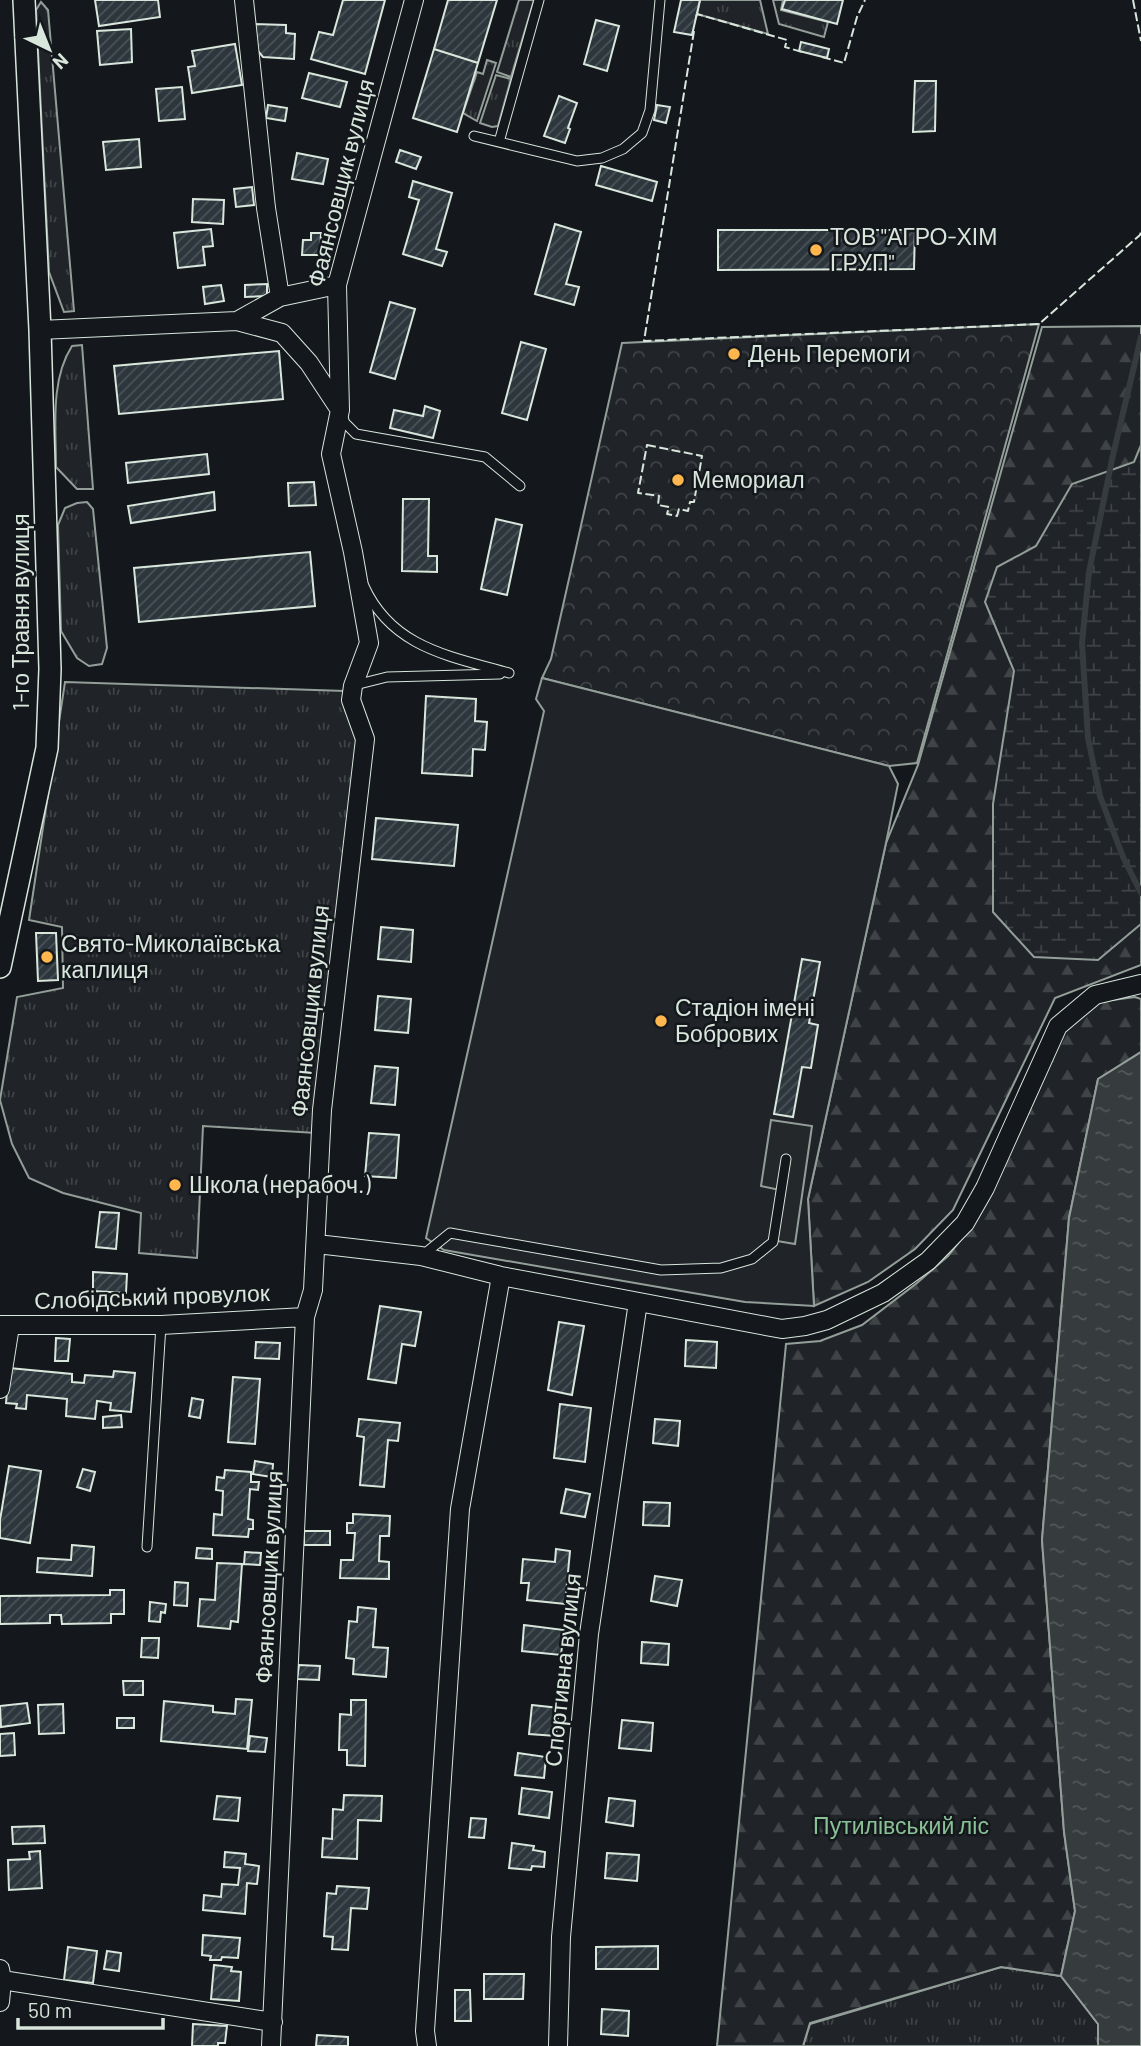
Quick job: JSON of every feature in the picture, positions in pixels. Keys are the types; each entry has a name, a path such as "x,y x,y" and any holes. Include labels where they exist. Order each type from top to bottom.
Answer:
{"street":[{"name":"1-го Травня вулиця","path":"0,967 47,748 50,669 40,330 24,0"},
{"path":"244,0 265,208 280,297"},
{"name":"Фаянсовщик вулиця","path":"271,2046 305,1317 313,1290 322,1110 365,739 351,700 353,686 369,643 353,552 331,454 340,410 337,285 414,0"},
{"path":"237,321 280,297 337,285"},
{"path":"40,330 237,321 282,333 309,363 340,410"},
{"path":"317,1244 421,1256 501,1276 782,1329 827,1320 883,1293 929,1261 965,1223 985,1188 1058,1026 1095,995 1141,984"},
{"path":"426,2046 460,1509 501,1276"},
{"name":"Спортивна вулиця","path":"558,2046 561,1937 589,1634 638,1302"},
{"name":"Слобідський провулок","path":"5,1325 161,1325 305,1317"},
{"path":"0,1390 5,1325"},
{"path":"0,2002 1,1975 273,2022"}],"lane":[{"path":"499,142 539,0"},
{"path":"474,136 577,161 602,158 623,149 642,133 650,110 660,0"},
{"path":"340,410 345,423 356,434 485,457 520,486"},
{"path":"353,552 365,589 382,615 401,634 423,647 509,673 387,677 353,686"},
{"path":"421,1256 450,1233 662,1270 721,1268 752,1259 773,1242 786,1159"},
{"path":"147,1547 161,1325"}],"green space":[{"path":"519,0 534,0 511,77 497,72"},
{"path":"700,0 760,0 768,34 697,14"},
{"path":"773,0 783,0 781,10 828,22 824,37 779,24"},
{"path":"41,2 48,10 74,311 64,312 49,272 36,10"},
{"path":"487,60 496,63 477,121 463,113 477,72 483,74"},
{"path":"496,75 511,79 498,126 492,127 480,123"},
{"path":"1039,324 917,763 889,766 542,678 551,659 622,343"},
{"path":"1141,326 1141,965 1055,998 953,1210 915,1249 868,1282 814,1306 808,1199 886,843 918,765 1042,327"},
{"path":"82,345 93,489 77,489 56,467 55,421 60,374 72,346"},
{"path":"1141,445 1141,924 1098,960 1034,957 993,912 993,804 1014,671 985,602 997,567 1036,546 1072,484 1134,462"},
{"path":"87,502 93,509 107,648 102,664 89,666 77,658 61,631 58,525 65,508"},
{"name":"Стадіон імені Бобрових","path":"542,678 889,766 898,784 808,1199 814,1306 745,1302 444,1250 426,1238 544,711 536,699"},
{"path":"65,682 345,691 364,740 316,1133 203,1126 197,1258 139,1253 141,1213 63,1193 29,1178 12,1144 0,1100 17,997 63,988 62,927 29,920"},
{"name":"Путилівський ліс","path":"1135,997 1141,999 1141,1052 1098,1079 1069,1218 1042,1540 1064,1832 1075,1911 1061,1976 1001,1967 810,2023 803,2046 717,2046 786,1344 820,1341 862,1325 948,1256 978,1218 1058,1030 1090,1003"},
{"path":"1001,1967 1061,1976 1098,2024 1098,2046 803,2046 810,2024"}],"shaded area":[{"path":"771,1120 812,1126 795,1244 777,1241 785,1191 761,1186"}],"water":[{"path":"1141,1052 1141,2046 1098,2046 1098,2024 1061,1976 1075,1911 1064,1832 1042,1540 1069,1218 1098,1079"}],"building":[{"path":"95,0 158,0 160,17 99,26"},
{"path":"343,0 385,0 365,74 311,59 319,32 333,35"},
{"path":"448,0 497,0 478,63 434,49"},
{"path":"681,0 700,0 692,35 674,32"},
{"path":"785,0 843,0 837,24 782,9"},
{"path":"596,20 619,26 607,71 584,64"},
{"path":"254,24 286,25 286,33 295,34 294,59 263,57 253,45"},
{"path":"131,29 132,62 100,65 97,31"},
{"path":"801,42 829,49 827,58 799,51"},
{"path":"235,44 242,85 192,93 188,67 195,66 192,51"},
{"path":"434,49 478,63 457,132 413,118"},
{"path":"309,73 347,82 340,107 302,98"},
{"path":"915,81 936,81 935,131 913,132"},
{"path":"182,87 185,119 159,121 156,89"},
{"path":"559,96 577,103 565,143 544,136"},
{"path":"268,105 287,108 285,121 266,118"},
{"path":"657,105 670,107 666,123 654,120"},
{"path":"139,139 141,167 106,170 103,142"},
{"path":"400,150 421,157 416,169 396,162"},
{"path":"297,153 328,159 323,184 292,179"},
{"path":"601,166 657,182 652,201 596,185"},
{"path":"413,181 452,193 436,249 447,252 442,266 403,254 419,200 409,197"},
{"path":"252,187 254,205 236,207 234,189"},
{"path":"193,199 224,200 223,224 192,222"},
{"path":"555,224 581,232 566,284 579,287 574,305 535,294"},
{"path":"211,229 213,246 203,247 205,265 178,268 174,233"},
{"name":"ТОВ \"АГРО-ХІМ ГРУП\"","path":"718,230 915,230 914,269 718,270"},
{"path":"311,233 321,233 320,255 302,255 303,240 311,240"},
{"path":"267,284 267,296 245,297 245,285"},
{"path":"221,285 224,301 205,304 203,287"},
{"path":"390,302 415,309 395,379 370,372"},
{"path":"521,342 546,349 527,420 502,413"},
{"path":"279,351 283,399 119,414 114,366"},
{"path":"425,406 440,411 433,438 390,428 394,410 423,416"},
{"path":"207,454 209,474 128,483 126,463"},
{"path":"314,482 316,505 289,506 288,483"},
{"path":"214,492 215,510 131,523 128,506"},
{"path":"403,499 429,499 428,556 437,556 437,572 402,571"},
{"path":"496,519 522,525 507,595 481,589"},
{"path":"310,552 315,606 139,622 134,568"},
{"path":"426,696 476,699 475,721 487,722 485,750 473,749 472,776 422,773"},
{"path":"376,818 458,825 454,866 372,859"},
{"path":"381,927 413,930 411,962 378,959"},
{"name":"Свято-Миколаївська каплиця","path":"36,933 56,933 58,980 38,981"},
{"path":"802,959 820,962 809,1023 818,1025 811,1068 802,1067 793,1117 774,1114"},
{"path":"378,996 411,999 408,1033 375,1030"},
{"path":"375,1066 398,1068 395,1105 371,1103"},
{"path":"369,1133 399,1135 396,1178 365,1176"},
{"path":"100,1212 119,1213 116,1249 96,1247"},
{"path":"93,1272 127,1274 126,1293 93,1291"},
{"path":"380,1306 421,1312 415,1346 402,1344 396,1383 368,1379"},
{"path":"559,1322 584,1326 572,1395 548,1390"},
{"path":"56,1338 70,1339 68,1361 55,1361"},
{"path":"686,1340 717,1342 716,1368 685,1366"},
{"path":"256,1342 280,1343 279,1359 255,1358"},
{"path":"9,1368 72,1374 72,1382 84,1383 85,1375 113,1377 114,1371 135,1373 131,1412 110,1410 111,1403 97,1401 95,1419 66,1416 67,1399 27,1395 26,1409 16,1408 17,1404 6,1403"},
{"path":"233,1377 260,1379 255,1444 228,1442"},
{"path":"192,1398 203,1400 200,1418 189,1416"},
{"path":"560,1404 591,1408 585,1462 554,1458"},
{"path":"121,1415 122,1427 103,1428 103,1417"},
{"path":"359,1419 400,1423 398,1441 388,1440 384,1487 360,1485 364,1437 357,1436"},
{"path":"655,1419 680,1421 678,1446 653,1443"},
{"path":"255,1461 273,1464 272,1477 253,1474"},
{"path":"9,1466 41,1471 30,1543 0,1538 0,1520"},
{"path":"83,1469 95,1472 90,1491 77,1487"},
{"path":"225,1470 251,1472 251,1482 259,1482 258,1490 250,1489 248,1519 253,1520 253,1529 249,1529 248,1537 213,1535 214,1514 222,1515 223,1491 216,1490 217,1477 224,1478"},
{"path":"566,1489 590,1494 585,1517 561,1513"},
{"path":"644,1502 670,1503 669,1526 643,1525"},
{"path":"353,1514 390,1516 389,1536 380,1536 379,1561 389,1562 389,1579 340,1578 341,1560 353,1560 355,1533 347,1533 347,1523 353,1523"},
{"path":"304,1531 330,1531 330,1545 304,1545"},
{"path":"72,1545 94,1547 92,1576 37,1572 38,1558 71,1560"},
{"path":"197,1548 212,1549 212,1559 196,1558"},
{"path":"556,1549 570,1551 565,1604 527,1600 529,1583 521,1583 523,1559 555,1562"},
{"path":"245,1552 261,1553 260,1565 244,1564"},
{"path":"217,1563 242,1564 238,1622 231,1621 230,1629 198,1626 200,1599 215,1600"},
{"path":"655,1576 682,1580 677,1606 651,1601"},
{"path":"175,1582 188,1583 187,1606 174,1605"},
{"path":"110,1590 124,1590 124,1614 111,1614 111,1623 62,1624 61,1615 50,1615 50,1623 0,1624 0,1596 110,1595"},
{"path":"150,1602 166,1604 165,1613 161,1612 160,1622 149,1621"},
{"path":"358,1607 376,1609 373,1647 388,1648 386,1677 353,1674 354,1659 346,1658 349,1621 357,1622"},
{"path":"524,1625 564,1630 561,1655 522,1651"},
{"path":"142,1638 159,1638 158,1658 141,1657"},
{"path":"642,1642 669,1644 668,1665 641,1663"},
{"path":"299,1665 320,1666 319,1680 297,1679"},
{"path":"123,1681 143,1681 143,1695 124,1695"},
{"path":"236,1699 252,1700 247,1749 161,1741 164,1701 213,1706 213,1712 235,1714"},
{"path":"351,1700 366,1700 365,1766 347,1765 347,1750 339,1750 340,1714 351,1715"},
{"path":"27,1703 30,1723 1,1727 0,1706"},
{"path":"63,1704 64,1733 39,1734 38,1705"},
{"path":"532,1705 559,1708 556,1736 529,1734"},
{"path":"117,1718 134,1718 134,1728 117,1728"},
{"path":"622,1720 653,1723 651,1751 619,1748"},
{"path":"14,1733 15,1755 0,1756 0,1734"},
{"path":"250,1736 267,1738 265,1752 248,1751"},
{"path":"518,1753 546,1757 544,1778 515,1775"},
{"path":"522,1788 552,1792 549,1818 519,1814"},
{"path":"344,1795 382,1796 381,1821 358,1820 357,1859 322,1857 323,1838 332,1839 333,1809 343,1810"},
{"path":"217,1796 240,1798 238,1821 214,1819"},
{"path":"609,1798 635,1801 633,1826 606,1822"},
{"path":"471,1818 486,1819 484,1838 469,1837"},
{"path":"44,1826 45,1843 13,1844 12,1827"},
{"path":"512,1843 534,1846 533,1850 545,1852 544,1867 532,1866 531,1870 509,1868"},
{"path":"40,1851 42,1888 9,1890 8,1860 30,1859 29,1852"},
{"path":"225,1852 246,1854 245,1864 259,1866 257,1884 247,1883 245,1914 203,1910 204,1895 221,1897 222,1884 238,1885 240,1868 224,1867"},
{"path":"607,1853 639,1855 637,1881 605,1878"},
{"path":"337,1886 369,1888 367,1909 351,1908 348,1950 332,1949 333,1937 324,1936 327,1893 336,1894"},
{"path":"203,1935 240,1938 238,1958 222,1957 221,1960 210,1960 211,1956 202,1955"},
{"path":"658,1946 658,1969 596,1969 596,1947"},
{"path":"68,1947 97,1951 93,1983 64,1980"},
{"path":"107,1951 121,1953 119,1971 104,1969"},
{"path":"214,1965 232,1967 231,1971 241,1972 239,2001 211,1999"},
{"path":"484,1974 524,1974 523,1999 484,1999"},
{"path":"455,1990 470,1990 471,2021 455,2021"},
{"path":"602,2009 629,2011 628,2036 601,2034"},
{"path":"193,2024 227,2026 225,2043 218,2043 218,2046 192,2046"},
{"path":"317,2035 348,2037 348,2046 316,2046"}],"waterway":[{"path":"1141,337 1089,572 1082,643 1088,738 1100,796 1123,857 1141,893"}],"fence":[{"path":"822,57 844,63 857,17 865,0"},
{"path":"1133,0 1141,41"},
{"path":"696,17 697,14 787,40 785,47 802,52"},
{"path":"694,31 644,341 1039,324 1141,232"},
{"path":"647,445 702,456 694,502 690,502 688,511 679,509 677,516 667,514 669,507 658,505 659,496 638,493 647,445"}],"place":[{"name":"ТОВ \"АГРО-ХІМ ГРУП\"","path":"816,250"},
{"name":"День Перемоги","path":"734,354"},
{"name":"Мемориал","path":"678,480"},
{"name":"Свято-Миколаївська каплиця","path":"47,957"},
{"name":"Стадіон імені Бобрових","path":"661,1021"},
{"name":"Школа (нерабоч.)","path":"175,1185"}]}
